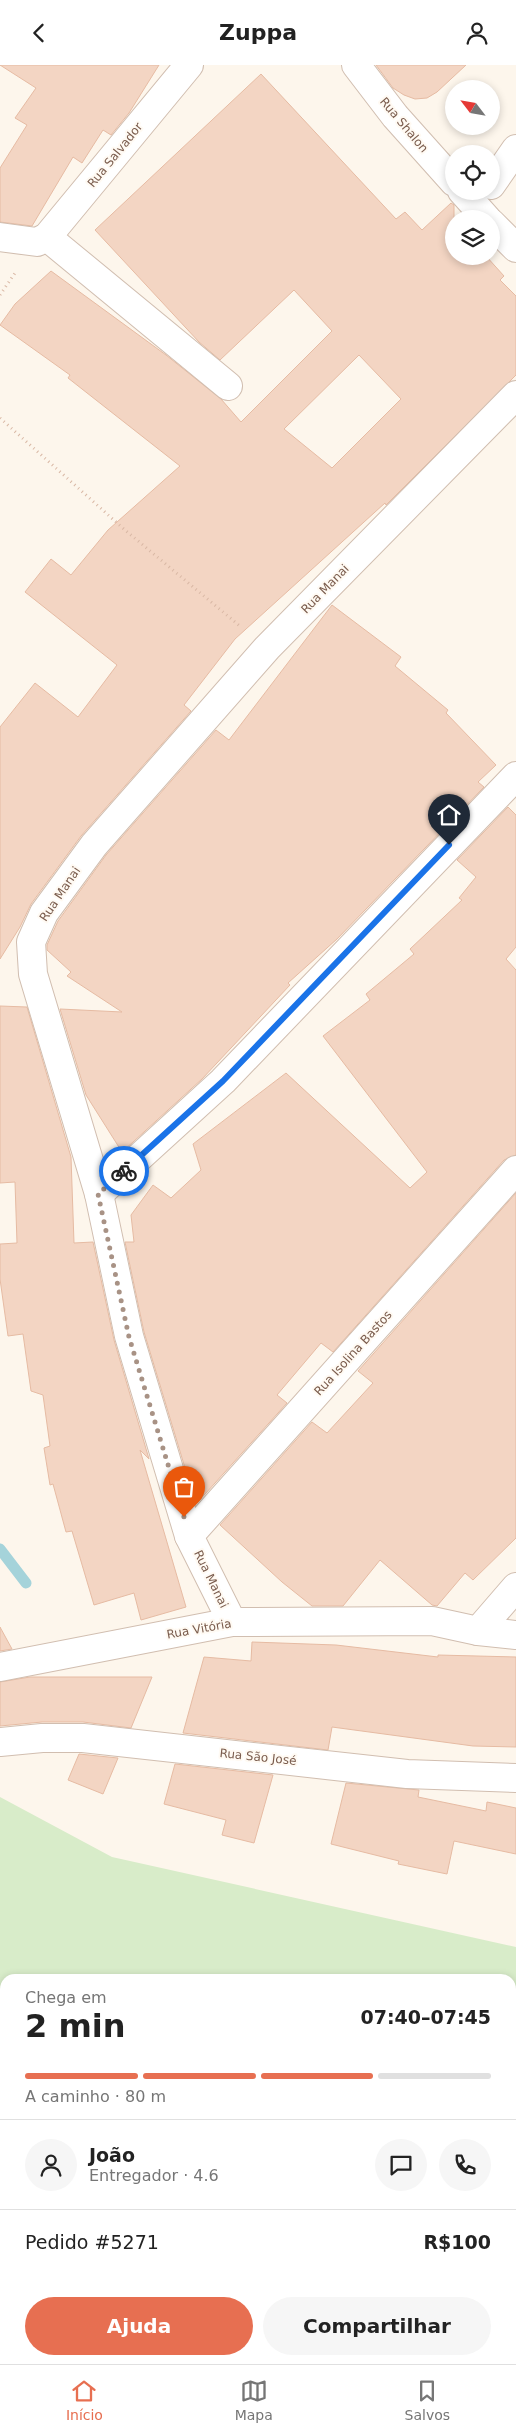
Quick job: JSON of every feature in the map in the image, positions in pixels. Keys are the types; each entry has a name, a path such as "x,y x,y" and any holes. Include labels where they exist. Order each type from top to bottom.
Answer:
{"street":[{"name":"Rua Salvador","path":"42,240 189,65"},
{"name":"Rua Shalon","path":"356,65 395,116 445,172"},
{"path":"500,172 516,149"},
{"path":"481,206 516,248"},
{"path":"0,237 42,240 228,386"},
{"name":"Rua Manai","path":"232,1622 190,1536 129,1337 98,1194 33,974 31,942 44,913 94,845 267,648 516,395"},
{"path":"98,1194 223,1081 516,776"},
{"name":"Rua Isolina Bastos","path":"190,1536 516,1170"},
{"path":"478,1631 516,1587"},
{"name":"Rua Vitória","path":"0,1667 232,1622 432,1621 478,1631 516,1635"},
{"name":"Rua São José","path":"0,1742 42,1738 82,1738 407,1774 516,1778"}],"path":[{"path":"0,417 125,530 267,648"}],"green space":[{"path":"0,1797 112,1857 516,1947 516,1974 0,1974"}],"building":[{"path":"0,65 159,65 129,113 111,135 103,130 82,163 73,157 32,226 0,222 0,168 27,125 15,118 36,88"},
{"path":"376,65 466,65 450,80 445,80 445,85 427,98 415,99 393,88"},
{"path":"261,74 396,219 405,212 422,230 451,203 454,205 454,210 445,210 445,265 494,265 504,276 500,280 516,296 516,375 386,505 385,503 235,639 184,705 191,711 81,836 31,904 20,927 0,959 0,727 35,683 78,717 117,665 25,592 51,559 71,575 108,530 180,466 68,378 70,375 0,325 15,304 51,271 166,355 221,399 241,422 332,331 294,290 220,360 199,342 95,230","holes":["359,355 401,399 332,468 284,429"]},
{"path":"332,605 401,657 395,666 448,710 446,713 496,765 478,782 484,787 337,939 288,983 290,985 202,1079 122,1152 86,1095 60,1009 122,1012 67,976 71,972 47,950 47,945 58,921 106,855 216,730 229,740"},
{"path":"508,807 516,815 516,947 506,959 516,970 516,1155 504,1160 333,1352 321,1343 277,1395 287,1403 197,1503 144,1332 125,1242 134,1242 131,1215 153,1185 171,1198 201,1170 193,1144 286,1073 410,1188 427,1172 323,1036 370,1000 366,994 414,954 410,949 462,900 459,898 476,877 457,860"},
{"path":"0,1006 27,1007 71,1157 74,1243 93,1242 114,1340 149,1459 140,1450 186,1607 141,1620 134,1593 94,1605 72,1531 66,1532 53,1484 50,1485 44,1448 50,1446 43,1395 31,1391 23,1334 8,1336 0,1279 0,1244 17,1243 15,1182 0,1183"},
{"path":"516,1193 516,1538 473,1580 465,1573 437,1606 432,1605 380,1560 343,1606 312,1606 282,1582 220,1525 312,1422 327,1433 373,1383 358,1371"},
{"path":"0,1627 12,1649 0,1651"},
{"path":"252,1642 336,1645 438,1657 438,1655 516,1657 516,1747 473,1746 332,1727 328,1750 183,1733 204,1657 251,1661"},
{"path":"30,1677 152,1677 131,1728 83,1722 42,1722 0,1726 0,1682"},
{"path":"79,1754 118,1758 103,1794 68,1780"},
{"path":"175,1764 273,1775 254,1843 222,1835 226,1820 164,1804"},
{"path":"346,1783 419,1790 418,1797 486,1811 487,1802 516,1808 516,1854 454,1841 447,1874 398,1864 399,1861 331,1844"}],"waterway":[{"path":"0,1549 26,1583"}],"way so far":[{"path":"124,1171 98,1194 129,1337 184,1517"}],"route":[{"path":"124,1171 223,1081 449,845"}]}
